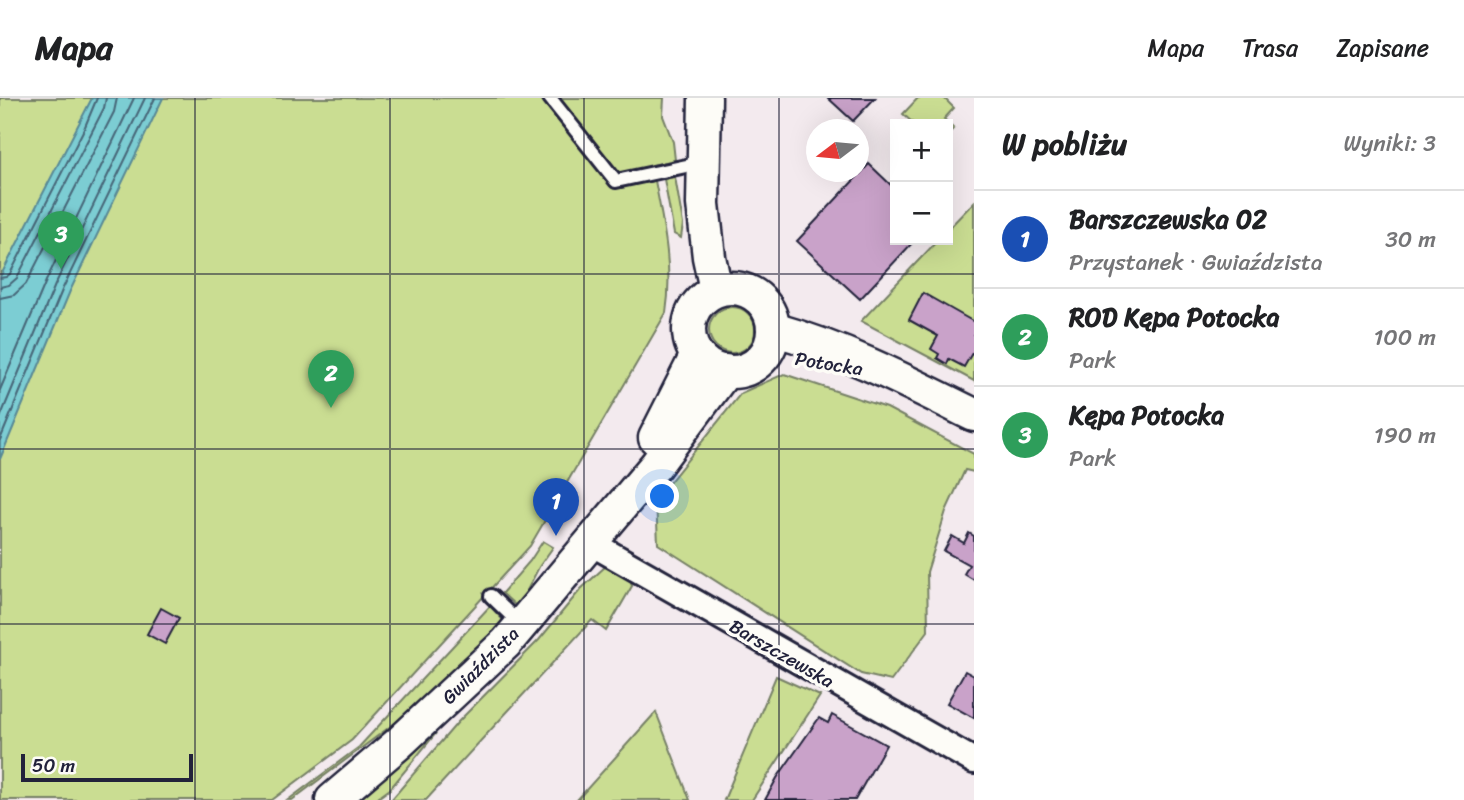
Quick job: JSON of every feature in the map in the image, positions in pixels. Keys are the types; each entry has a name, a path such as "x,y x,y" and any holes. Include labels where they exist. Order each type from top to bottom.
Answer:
{"street":[{"path":"705,98 705,162 728,289"},
{"path":"728,289 756,296 768,311 769,342 759,361 744,370 726,371 710,366 697,355 691,343 691,316 701,300 728,289"},
{"name":"Potocka","path":"769,342 834,349 892,373 974,415"},
{"name":"Gwiaździsta","path":"614,515 697,355"},
{"name":"Gwiaździsta","path":"332,800 506,643 656,465 726,371"},
{"name":"Barszczewska","path":"591,543 974,761"}],"lane":[{"path":"550,98 616,181 705,162"},
{"path":"491,596 521,625"}],"green space":[{"path":"0,98 664,98 663,116 673,142 675,160 652,165 667,257 666,313 530,546 352,740 272,800 0,800"},
{"path":"918,98 944,98 954,108 944,119 908,119 903,114"},
{"path":"675,177 683,224 681,238 674,234 664,179"},
{"path":"974,202 974,381 861,321 933,245 953,245 953,224"},
{"path":"732,307 748,314 755,330 748,346 732,353 716,346 709,330 716,314"},
{"path":"784,374 887,408 974,454 974,472 965,470 946,511 927,572 928,631 891,681 861,674 658,544 656,499 741,393"},
{"path":"543,541 553,547 520,604 516,606 502,593 530,561"},
{"path":"607,565 630,578 632,586 606,631 592,620 426,800 391,800 458,722 539,640 581,589"},
{"path":"490,606 502,619 502,624 464,665 419,705 292,800 288,800 359,747"},
{"path":"776,676 820,696 752,800 724,800"},
{"path":"656,712 690,800 577,800"},
{"path":"436,733 390,789 375,800 356,800"}],"water":[{"path":"92,98 163,98 70,291 0,459 0,277"}],"building":[{"path":"828,98 875,98 855,119 851,119"},
{"path":"869,164 890,184 890,245 910,245 860,299 797,241 852,182 869,182"},
{"path":"923,293 974,322 974,354 972,353 964,367 949,359 947,364 937,358 939,354 931,349 938,336 909,320"},
{"path":"969,533 974,536 974,580 964,574 969,565 944,551 952,536 964,543"},
{"path":"161,608 179,618 165,644 147,634"},
{"path":"965,671 974,676 974,718 947,703"},
{"path":"832,715 886,745 855,800 765,800 819,718 828,723"}],"place":[{"name":"Kępa Potocka","path":"61,269"},
{"name":"ROD Kępa Potocka","path":"331,408"},
{"name":"Barszczewska 02","path":"556,536"}]}
